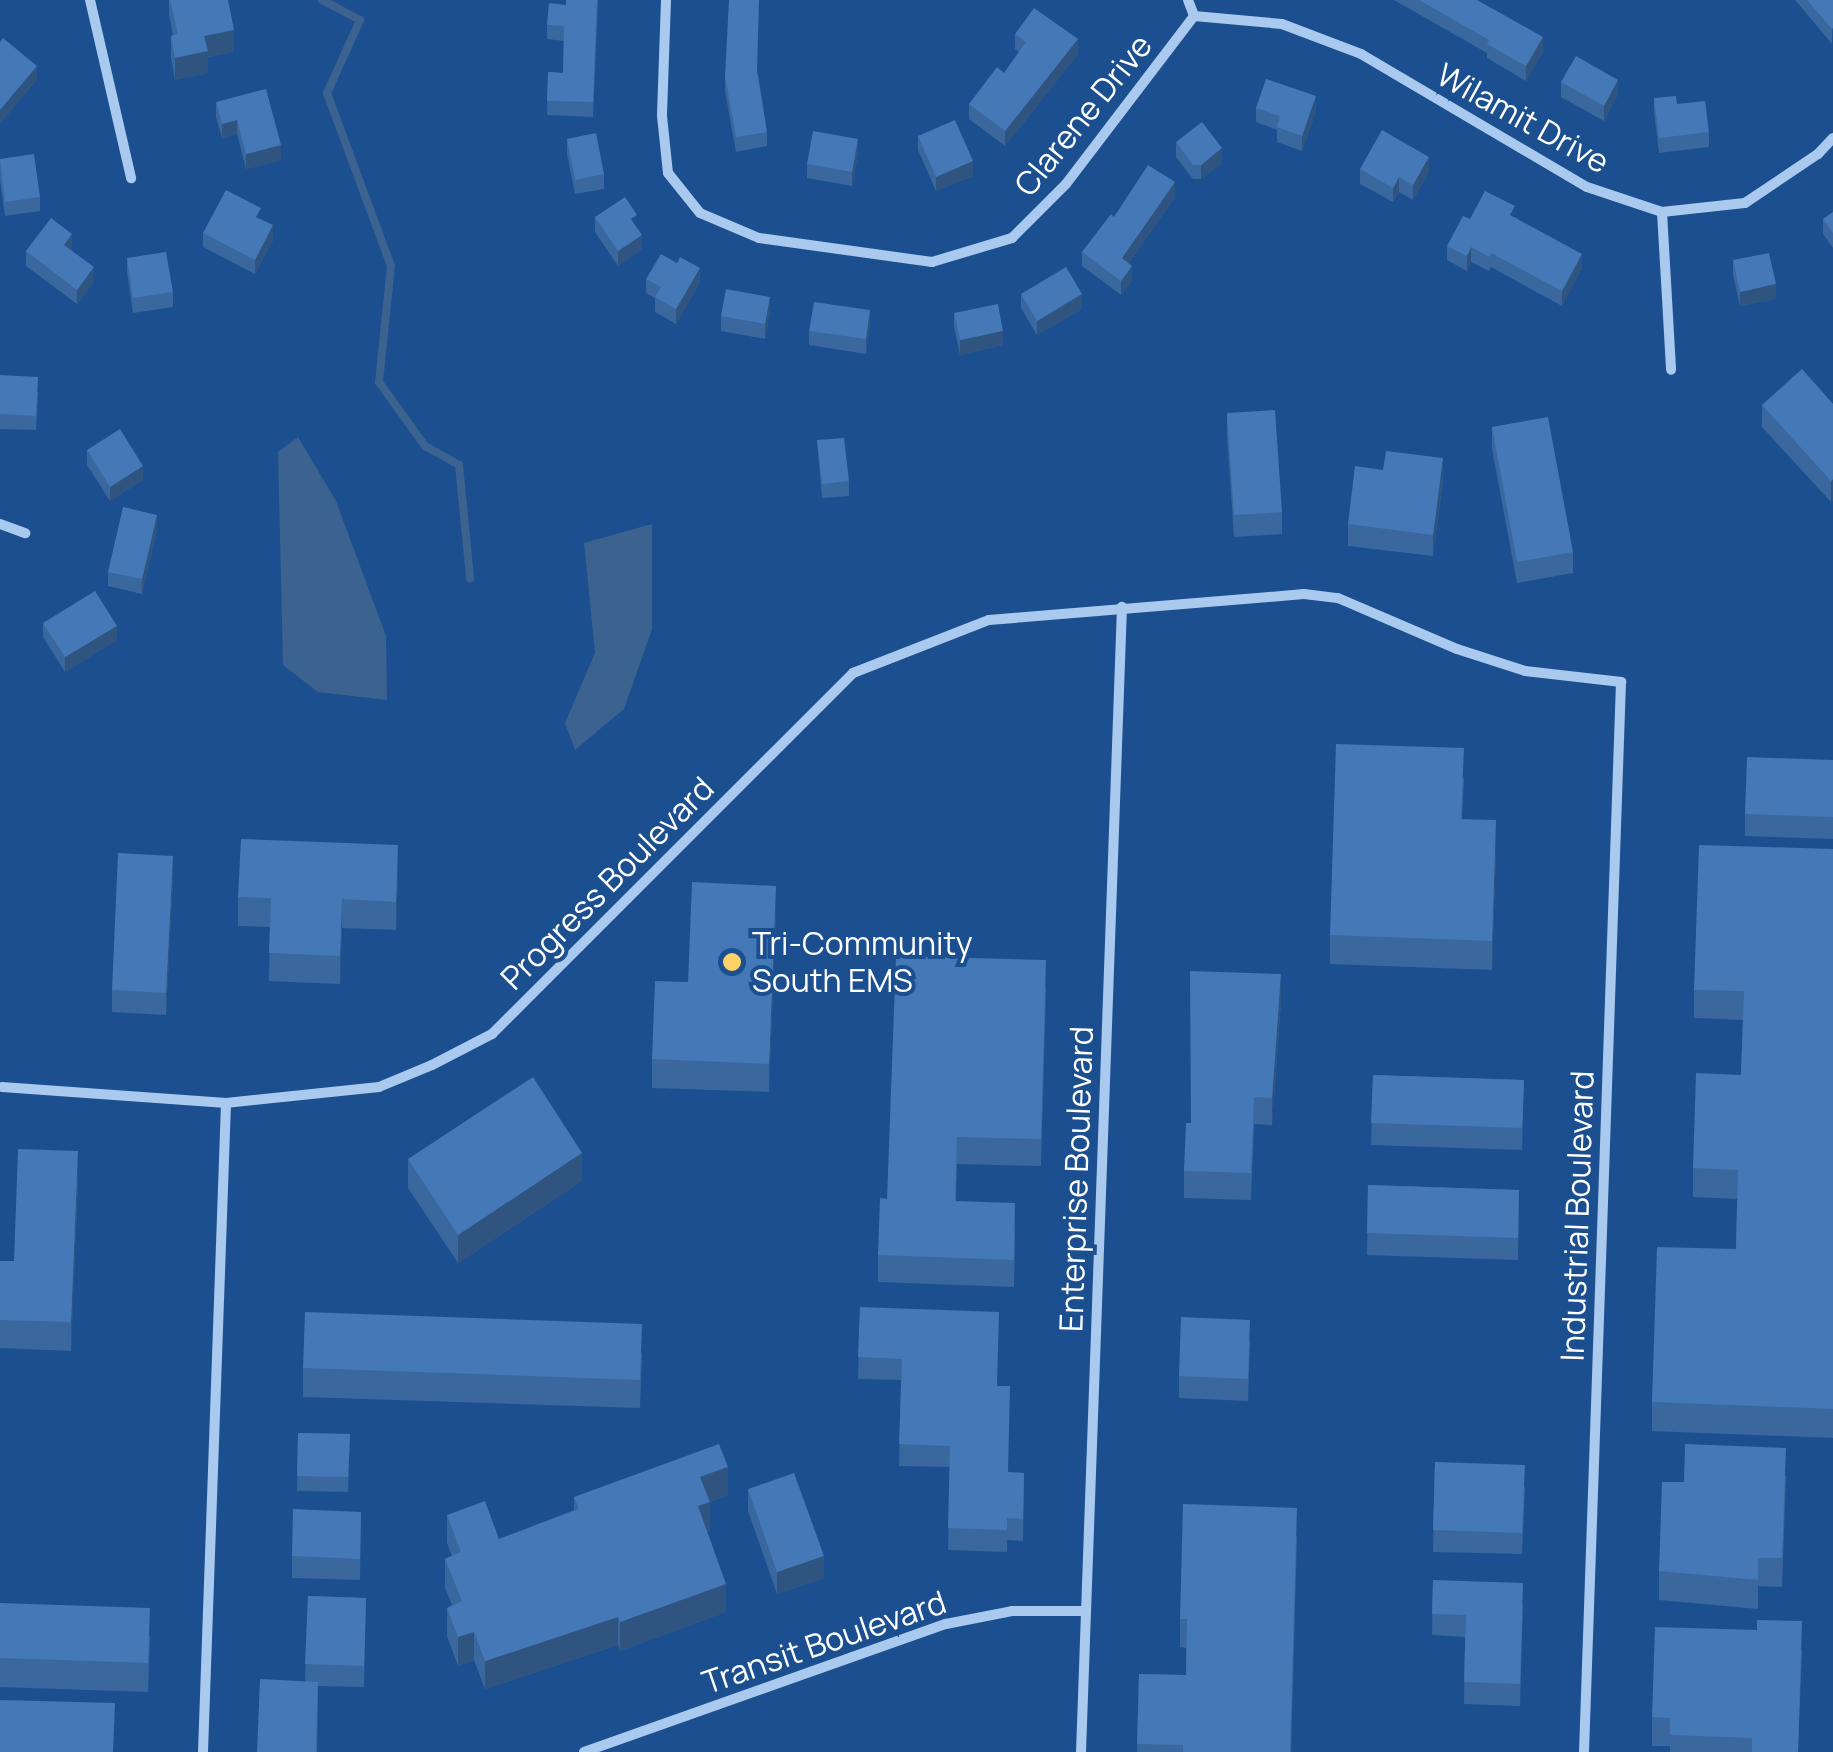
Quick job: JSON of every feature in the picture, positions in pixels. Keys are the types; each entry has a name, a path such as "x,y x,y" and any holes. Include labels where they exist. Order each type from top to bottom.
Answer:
{"street":[{"path":"90,0 131,178"},
{"name":"Clarene Drive","path":"666,0 662,116 668,172 700,213 760,238 932,262 1012,238 1066,184 1194,16"},
{"path":"1188,0 1194,16"},
{"name":"Wilamit Drive","path":"1194,16 1282,24 1361,54 1586,187 1662,212 1745,203 1818,154 1833,138"},
{"path":"1662,212 1672,370"},
{"path":"0,524 25,533"},
{"name":"Progress Boulevard","path":"2,1087 226,1102 379,1087 492,1034 853,673 989,620 1304,594 1338,598 1457,650 1526,671 1621,682"},
{"name":"Enterprise Boulevard","path":"1081,1752 1122,607"},
{"name":"Industrial Boulevard","path":"1584,1752 1621,682"},
{"path":"203,1752 226,1102"},
{"name":"Transit Boulevard","path":"584,1752 946,1624 1012,1610 1086,1611"}],"water":[{"path":"298,437 336,501 386,636 387,700 318,692 283,665 278,452"},
{"path":"652,524 652,629 624,709 575,750 565,723 595,653 584,543"}],"building":[{"path":"170,0 228,0 234,30 204,36 208,51 175,58 171,36 178,34"},
{"path":"566,0 597,0 593,102 547,101 548,72 563,73 564,26 547,25 549,3 566,5"},
{"path":"729,0 759,0 757,72 767,132 736,137 725,76"},
{"path":"1419,0 1477,0 1543,37 1526,66"},
{"path":"1807,0 1833,0 1832,29"},
{"path":"1034,8 1078,39 1005,131 969,104 997,67 1004,73 1026,42 1015,34"},
{"path":"3,38 37,66 0,110 0,42"},
{"path":"1576,56 1618,80 1604,106 1561,82"},
{"path":"1266,79 1316,96 1302,136 1277,127 1280,116 1256,108"},
{"path":"266,89 281,145 246,154 237,120 222,124 216,102"},
{"path":"1676,96 1677,104 1705,101 1709,132 1659,138 1654,98"},
{"path":"955,120 973,161 936,177 918,136"},
{"path":"1202,122 1222,148 1201,165 1193,165 1176,142"},
{"path":"1382,130 1429,157 1413,185 1399,177 1393,188 1360,169"},
{"path":"813,131 858,139 852,172 807,164"},
{"path":"596,133 604,174 575,180 567,139"},
{"path":"34,154 40,197 5,202 0,159"},
{"path":"1148,165 1175,182 1122,258 1132,266 1121,281 1082,252 1111,214 1114,217"},
{"path":"226,190 261,208 256,217 273,225 255,260 203,233"},
{"path":"1485,191 1515,206 1510,215 1582,254 1562,291 1491,253 1489,257 1471,247 1467,256 1447,246 1463,216 1470,219"},
{"path":"625,197 637,215 631,219 642,235 618,251 595,217"},
{"path":"1833,212 1833,233 1823,219"},
{"path":"51,218 72,234 64,245 94,267 77,290 26,251"},
{"path":"166,252 173,292 133,298 127,258"},
{"path":"1769,253 1776,284 1740,292 1733,260"},
{"path":"661,254 677,263 680,257 700,268 676,309 655,297 661,287 646,279"},
{"path":"1066,267 1082,294 1037,321 1021,294"},
{"path":"726,289 770,297 765,324 721,316"},
{"path":"814,302 870,310 866,339 809,331"},
{"path":"998,304 1003,331 960,340 954,313"},
{"path":"1802,369 1833,404 1831,481 1762,405"},
{"path":"0,375 38,377 36,416 0,414"},
{"path":"1275,410 1282,512 1234,515 1227,413"},
{"path":"1548,417 1573,552 1517,562 1492,427"},
{"path":"120,429 143,466 110,487 87,450"},
{"path":"844,438 849,481 822,484 817,440"},
{"path":"1386,451 1443,458 1433,535 1348,524 1355,466 1383,470"},
{"path":"123,507 157,515 142,579 108,572"},
{"path":"95,591 117,626 65,657 43,623"},
{"path":"1336,744 1464,748 1461,819 1496,820 1492,941 1330,935"},
{"path":"1747,757 1833,760 1833,817 1745,814"},
{"path":"241,839 398,845 396,902 342,899 340,956 269,953 271,898 238,897"},
{"path":"1699,845 1833,849 1833,1409 1652,1402 1657,1247 1736,1249 1738,1170 1693,1168 1696,1073 1741,1075 1744,991 1694,990"},
{"path":"118,853 173,856 166,993 112,990"},
{"name":"Tri-Community South EMS","path":"692,882 776,886 769,1064 652,1059 655,981 688,982"},
{"path":"896,956 1046,960 1041,1139 957,1137 955,1201 1015,1203 1014,1260 878,1255 880,1198 887,1199"},
{"path":"1190,971 1281,974 1272,1098 1254,1097 1251,1173 1184,1171 1186,1123 1191,1123"},
{"path":"1373,1075 1524,1080 1522,1128 1371,1123"},
{"path":"533,1077 582,1153 458,1235 408,1159"},
{"path":"18,1149 78,1151 71,1322 0,1320 0,1261 14,1261"},
{"path":"1368,1185 1519,1190 1518,1238 1367,1233"},
{"path":"860,1307 999,1312 997,1386 1010,1386 1008,1472 1024,1473 1023,1519 1007,1518 1007,1530 948,1528 950,1446 899,1444 902,1359 858,1357"},
{"path":"305,1312 642,1324 640,1380 303,1368"},
{"path":"1181,1317 1250,1320 1248,1379 1179,1376"},
{"path":"298,1433 350,1434 348,1477 297,1476"},
{"path":"719,1444 728,1467 700,1477 710,1502 698,1506 726,1584 620,1622 618,1617 485,1661 474,1632 458,1637 447,1608 462,1601 445,1559 461,1552 447,1515 485,1501 499,1539 579,1509 574,1497"},
{"path":"1685,1444 1786,1448 1782,1558 1758,1558 1758,1580 1659,1571 1662,1482 1684,1482"},
{"path":"1435,1462 1525,1465 1522,1533 1433,1530"},
{"path":"794,1473 824,1556 777,1572 748,1489"},
{"path":"1183,1504 1297,1508 1290,1752 1183,1752 1183,1745 1137,1744 1139,1674 1186,1675 1187,1619 1180,1619"},
{"path":"293,1509 361,1512 360,1559 292,1556"},
{"path":"1433,1580 1523,1583 1520,1684 1464,1682 1466,1615 1432,1614"},
{"path":"308,1596 366,1598 364,1666 305,1664"},
{"path":"0,1603 150,1608 148,1663 0,1658"},
{"path":"1757,1620 1802,1621 1798,1752 1752,1752 1752,1738 1670,1735 1670,1718 1652,1717 1655,1627 1757,1630"},
{"path":"260,1679 318,1682 316,1752 257,1752"},
{"path":"0,1700 115,1703 113,1752 0,1752"}],"waterway":[{"path":"322,0 360,20 327,93 391,266 379,382 425,446 459,465 470,578"}],"place":[{"name":"Tri-Community South EMS","path":"732,962"}]}
